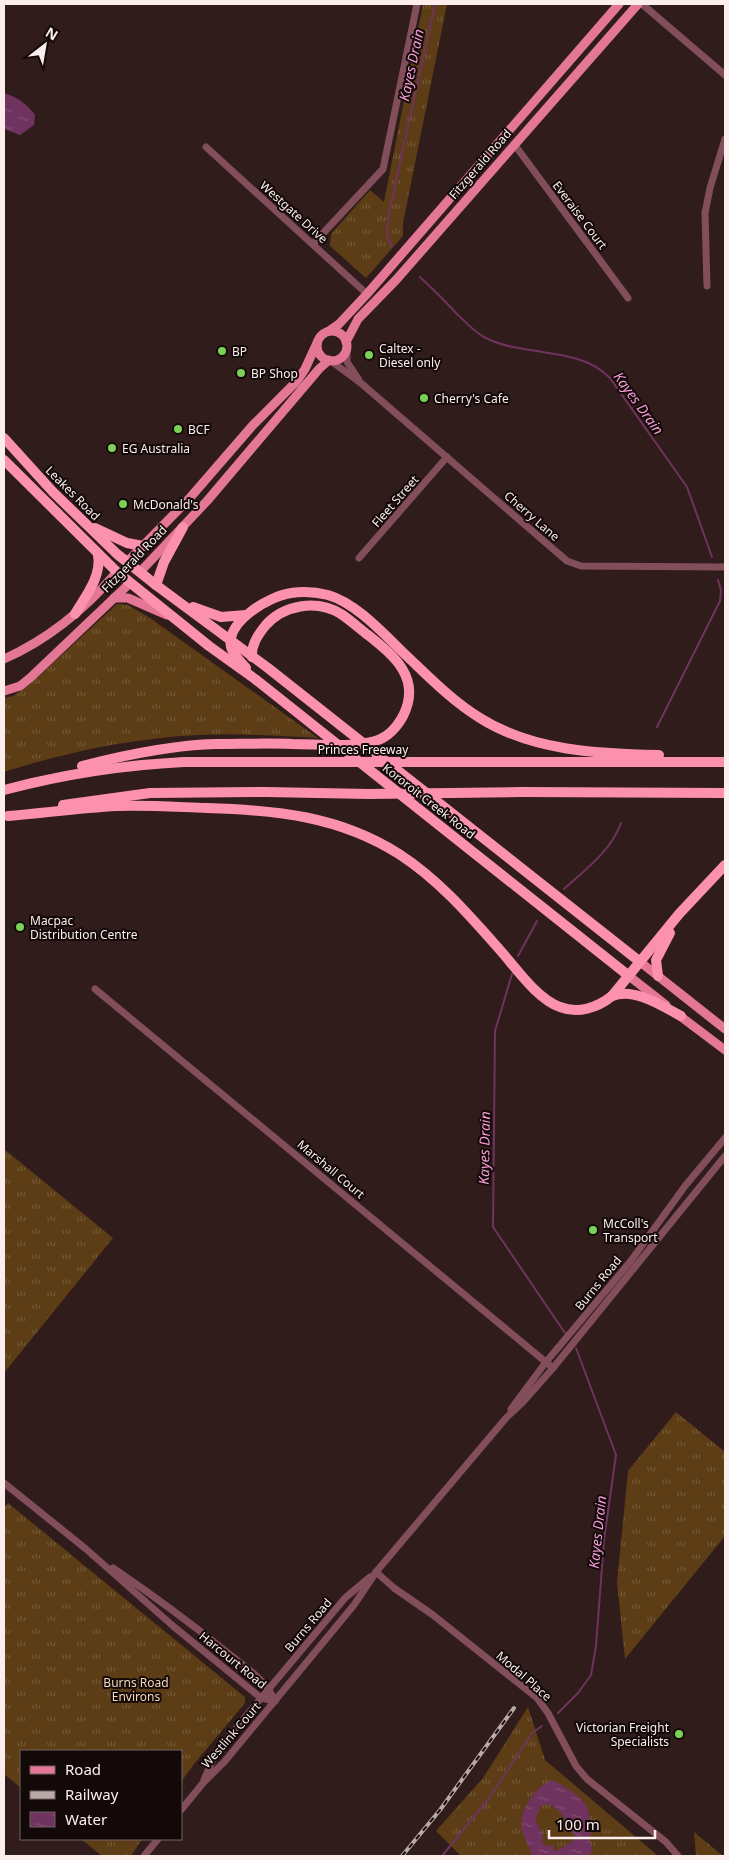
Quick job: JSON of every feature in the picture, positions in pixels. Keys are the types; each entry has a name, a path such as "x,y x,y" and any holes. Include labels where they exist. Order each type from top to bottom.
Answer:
{"highway":[{"name":"Leakes Road","path":"4,438 53,492 127,562"},
{"path":"4,460 117,572"},
{"path":"86,524 127,543 143,546"},
{"path":"156,585 164,562 183,527"},
{"path":"75,614 97,573 98,555"},
{"name":"Kororoit Creek Road","path":"127,562 231,640 639,961"},
{"name":"Fitzgerald Road","path":"117,572 127,562"},
{"name":"Kororoit Creek Road","path":"117,572 629,976"},
{"name":"Fitzgerald Road","path":"130,583 140,572"},
{"path":"255,679 234,654 230,645 237,626 246,615 266,601 291,593 328,595 346,603 358,612 458,703 481,719 507,732 546,744 578,749 631,755 725,757"},
{"path":"180,602 221,617 246,615"},
{"path":"4,789 103,761 183,746 375,742 389,734 405,710 408,688 400,664 389,652 351,621 332,609 302,606 280,614 267,624 258,636 252,648 252,657"},
{"name":"Princes Freeway","path":"4,789 80,772 184,762 725,762"},
{"path":"6,817 96,799 150,793 725,793"},
{"path":"6,817 95,808 145,806 274,811 335,824 364,835 395,851 432,879 456,902 537,990 552,1004 570,1010 598,1006 612,996 679,914 725,865"},
{"path":"658,976 657,957 679,914"},
{"path":"612,996 630,994 651,1001 681,1016"}],"main road":[{"name":"Fitzgerald Road","path":"329,331 339,324 367,294 619,4"},
{"name":"Fitzgerald Road","path":"346,344 358,320 396,280 638,4"},
{"path":"329,331 338,332 345,338 344,355 340,358 324,359 318,352 317,343 321,335 329,331"},
{"name":"Fitzgerald Road","path":"127,562 188,500 253,425 297,381 317,343"},
{"name":"Fitzgerald Road","path":"140,572 248,454 319,369 330,360"},
{"name":"Fitzgerald Road","path":"4,659 30,646 75,614 117,572"},
{"name":"Fitzgerald Road","path":"4,691 20,686 30,678 130,583"},
{"path":"114,598 128,598 174,618"},
{"name":"Kororoit Creek Road","path":"639,961 725,1029"},
{"name":"Kororoit Creek Road","path":"629,976 725,1050"}],"street":[{"path":"313,244 382,169 418,4"},
{"path":"642,4 725,75"},
{"path":"707,286 705,212 710,188 725,139"},
{"name":"Everaise Court","path":"514,144 628,298"},
{"name":"Westgate Drive","path":"206,147 367,294"},
{"name":"Cherry Lane","path":"346,344 348,362 362,384"},
{"name":"Cherry Lane","path":"330,360 362,384 558,554 574,564 725,567"},
{"name":"Fleet Street","path":"360,558 447,458"},
{"name":"Marshall Court","path":"95,989 553,1368"},
{"name":"Burns Road","path":"506,1418 519,1397 546,1362 630,1262 685,1186 725,1138"},
{"name":"Burns Road","path":"275,1702 354,1605 376,1572 506,1418 553,1368 725,1156"},
{"path":"646,1239 654,1245"},
{"name":"Harcourt Road","path":"4,1483 86,1549 174,1626 262,1698 275,1702"},
{"name":"Harcourt Road","path":"86,1549 180,1614 269,1688 275,1702"},
{"name":"Burns Road","path":"262,1698 345,1598 376,1572"},
{"name":"Modal Place","path":"376,1572 536,1698 548,1713 576,1766 587,1779 666,1842 678,1856"},
{"name":"Westlink Court","path":"203,1783 216,1752 262,1698"},
{"name":"Westlink Court","path":"182,1809 275,1702"},
{"path":"144,1856 157,1840"}],"green space":[{"path":"423,4 447,4 403,223 403,236 366,278 330,246 331,234 370,190 384,202"},
{"path":"117,604 128,605 150,618 318,738 229,734 150,739 76,752 4,772 4,698 13,696 29,685"},
{"path":"4,1149 113,1238 4,1373"},
{"path":"676,1412 725,1452 725,1536 625,1659 617,1582 628,1471"},
{"name":"Burns Road Environs","path":"8,1503 245,1697 245,1703 182,1781 182,1750 20,1750 20,1787 4,1774 4,1508"},
{"path":"528,1707 545,1760 656,1854 654,1856 461,1856 436,1831 483,1778"},
{"path":"694,1832 723,1856 696,1856"},
{"path":"82,1840 141,1840 131,1856 102,1856"}],"water":[{"path":"4,93 21,101 35,115 34,125 20,135 4,129"},
{"path":"551,1780 561,1784 578,1796 586,1805 593,1829 589,1837 592,1849 589,1856 532,1856 521,1823 529,1801 545,1783","holes":["550,1805 560,1812 575,1835 572,1842 556,1851 553,1845 546,1846 542,1843 543,1835 535,1819 541,1806"]}],"waterway":[{"name":"Kayes Drain","path":"392,247 387,236 388,218 435,4"},
{"name":"Kayes Drain","path":"420,277 470,327 484,337 516,348 566,356 582,361 597,368 610,378 687,487 712,557"},
{"name":"Kayes Drain","path":"657,727 720,601 721,590 718,580"},
{"name":"Kayes Drain","path":"564,889 604,851 617,833 621,823"},
{"name":"Kayes Drain","path":"518,956 537,921"},
{"name":"Kayes Drain","path":"512,974 495,1031 493,1227 565,1333"},
{"name":"Kayes Drain","path":"558,1713 578,1693 591,1675 596,1646 604,1540 616,1455 576,1348"},
{"name":"Kayes Drain","path":"442,1856 489,1798 532,1733 542,1726"}],"railway":[{"path":"402,1856 440,1810 514,1708"}],"place":[{"name":"BP","path":"222,351"},
{"name":"Caltex - Diesel only","path":"369,355"},
{"name":"BP Shop","path":"241,373"},
{"name":"Cherry's Cafe","path":"424,398"},
{"name":"BCF","path":"178,429"},
{"name":"EG Australia","path":"112,448"},
{"name":"McDonald's","path":"123,504"},
{"name":"Macpac Distribution Centre","path":"20,927"},
{"name":"McColl's Transport","path":"593,1230"},
{"name":"Victorian Freight Specialists","path":"679,1734"}]}
